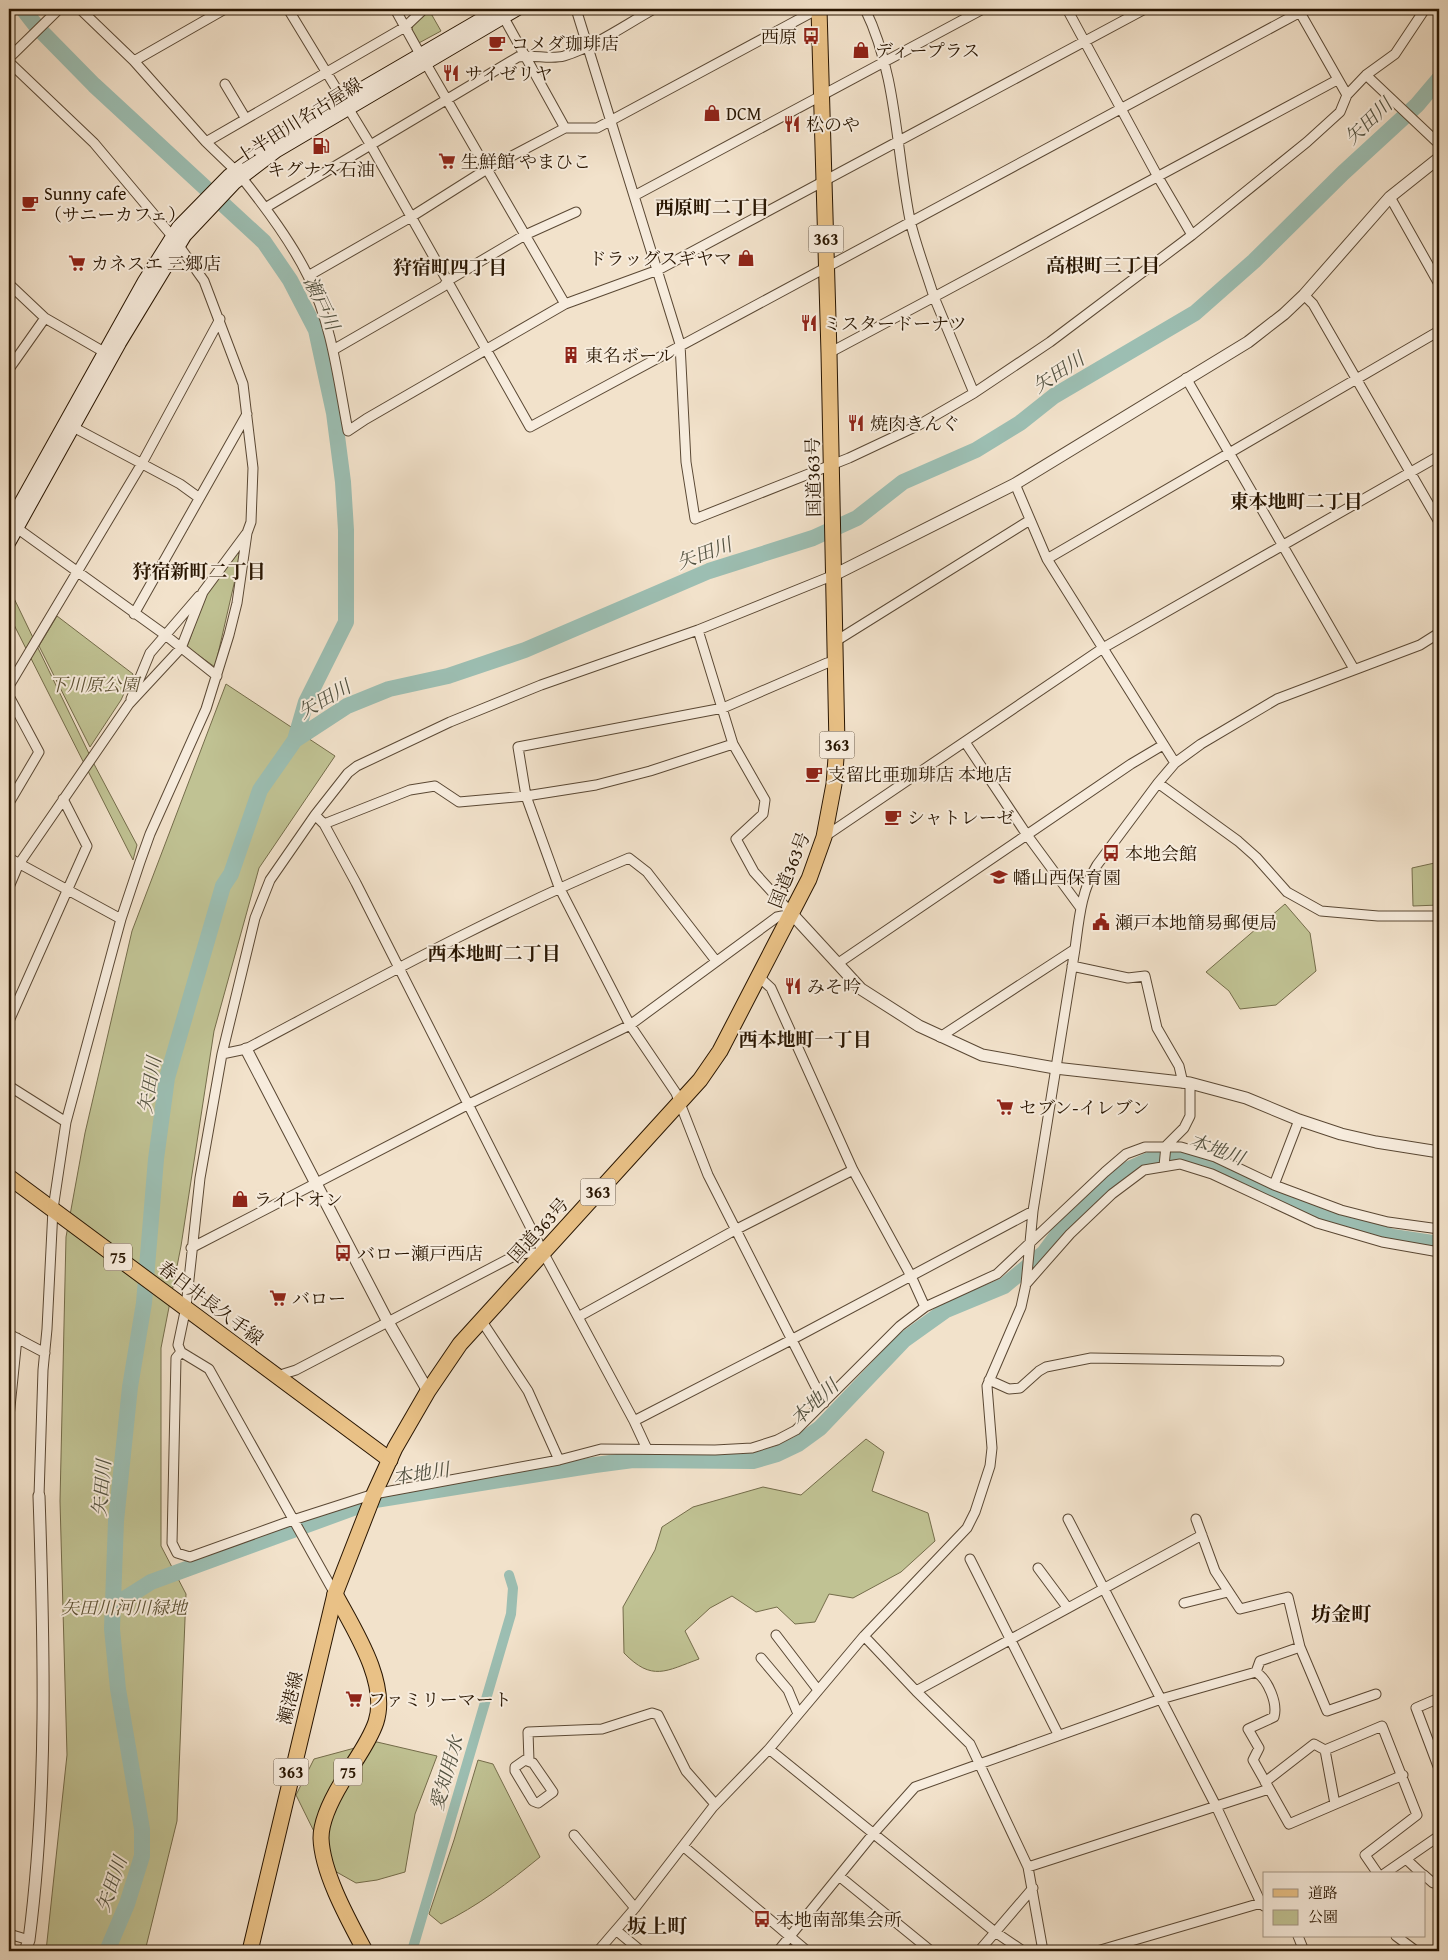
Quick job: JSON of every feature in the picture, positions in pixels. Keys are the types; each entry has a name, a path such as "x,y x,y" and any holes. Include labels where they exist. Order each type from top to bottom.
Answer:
{"main road":[{"name":"上半田川名古屋線","path":"9,543 11,523 104,352 178,236 235,177 346,104 423,58 501,13 518,9"},
{"name":"国道363号","path":"390,1460 428,1391 460,1344 700,1080 720,1052 809,879 824,837 834,784 837,745 825,181 818,9"},
{"name":"上半田川名古屋線","path":"11,523 73,427 178,236"},
{"name":"春日井長久手線","path":"9,1177 390,1460"},
{"name":"瀬港線","path":"250,1951 335,1594 390,1460"},
{"name":"75","path":"335,1594 363,1646 372,1668 378,1707 376,1722 340,1786 324,1821 321,1837 323,1851 338,1897 365,1951"}],"street":[{"path":"25,1951 29,1940 39,1856 43,1750 43,1606 39,1496 45,1352 55,1210 66,1122 122,919 150,834 206,709 217,676 237,603 247,534 251,522 253,468 243,384 220,319 204,281 178,236 94,143 10,58 59,9"},
{"path":"80,9 134,61 235,177 265,208 308,276 333,350 348,431 565,304 658,270 1145,9"},
{"path":"134,61 225,9"},
{"path":"288,9 370,144 530,427 680,344 826,268 1301,10 1337,80 1347,95"},
{"path":"395,9 565,304"},
{"path":"206,142 405,27 424,9"},
{"path":"576,9 680,344 686,462 695,519 831,466 917,426 974,393 1050,342 1192,235 1307,142 1340,112 1347,95 1366,75 1396,54 1425,9"},
{"path":"265,208 446,99 525,56 563,56 586,46 654,9"},
{"path":"308,276 411,217 487,169 565,128 597,128 818,9"},
{"path":"865,9 874,27 884,62 911,221 934,297 974,393"},
{"path":"634,196 982,9"},
{"path":"1067,9 1158,177 1192,235"},
{"path":"501,13 565,128"},
{"path":"1366,75 1439,143"},
{"path":"829,353 1337,80"},
{"path":"225,84 246,119"},
{"path":"335,1594 209,1369 181,1352 178,1346 200,1178 222,1054 258,910 270,880 315,814 348,773 357,766 450,722 541,685 698,630 834,572 1015,484 1186,378 1248,342 1284,314 1304,294 1390,197 1439,158"},
{"path":"1390,197 1439,284"},
{"path":"333,350 444,286 448,281 525,235 576,212"},
{"path":"9,284 45,318 104,352"},
{"path":"1304,294 1313,304 1439,522"},
{"path":"9,369 45,318"},
{"path":"9,686 141,464 220,319"},
{"path":"1047,559 1439,331"},
{"path":"1186,378 1354,669"},
{"path":"134,614 198,497 248,414"},
{"path":"73,427 180,484 198,497"},
{"path":"824,837 1103,648 1439,456"},
{"path":"1015,484 1047,559 1175,764"},
{"path":"836,641 1030,520"},
{"path":"11,523 164,634 217,676"},
{"path":"129,704 150,653 164,634 203,592 247,534"},
{"path":"9,887 19,864 129,704 181,648 203,592"},
{"path":"698,630 733,744 765,800 763,814 736,838 754,872 836,964 861,989 882,1004 940,1037 982,1055 1055,1068 1186,1083 1246,1098 1331,1132 1376,1142 1439,1152"},
{"path":"598,1951 617,1931 716,1804 770,1749 864,1636 967,1528 975,1512 986,1482 992,1448 987,1386 1021,1307 1026,1284 1033,1211 1080,907 1090,877 1097,865 1158,783 1175,764 1201,744 1277,699 1420,645 1439,633"},
{"path":"824,1403 708,1175 679,1102 630,1025 559,887 526,796 518,747 723,708 827,663 836,662"},
{"path":"9,696 39,752 9,802"},
{"path":"965,742 1027,835 1080,907"},
{"path":"324,824 410,790 435,786 459,802 526,796 596,785 650,771 733,744"},
{"path":"836,964 1131,764 1163,746"},
{"path":"1158,783 1238,841 1256,857 1286,892 1321,911 1378,916 1439,916"},
{"path":"9,1020 87,846 62,799"},
{"path":"315,814 324,824 399,968 467,1105 634,1421 647,1450"},
{"path":"9,858 122,919"},
{"path":"222,1054 246,1049 399,968 559,887 629,858 647,872 716,961"},
{"path":"9,874 19,864"},
{"path":"191,1248 467,1105 630,1025 777,917 792,914"},
{"path":"940,1037 1075,949"},
{"path":"1072,966 1128,978 1145,976 1156,1028 1179,1066 1186,1083 1190,1116 1184,1128 1166,1146 1164,1166"},
{"path":"758,976 771,988 853,1170 911,1276 925,1307"},
{"path":"246,1049 388,1322 428,1391"},
{"path":"9,1086 66,1122"},
{"path":"1274,1185 1299,1120"},
{"path":"181,1352 176,1358 172,1543 177,1553 190,1557 293,1520 374,1496 559,1460 601,1449 752,1448 777,1440 796,1430 900,1326 925,1307 997,1274 1030,1241 1126,1154 1145,1147 1181,1147 1215,1157 1274,1185 1341,1210 1388,1222 1439,1229"},
{"path":"1026,1284 1070,1234 1112,1194 1144,1170 1180,1164 1212,1174 1317,1223 1382,1242 1439,1252"},
{"path":"578,1317 735,1230 853,1170"},
{"path":"634,1421 1033,1211"},
{"path":"277,1376 296,1370 518,1254 543,1252"},
{"path":"481,1320 528,1391 559,1460"},
{"path":"9,1417 13,1336 45,1352"},
{"path":"989,1380 1009,1389 1020,1388 1039,1371 1046,1368 1091,1358 1279,1361"},
{"path":"1068,1519 1216,1806 1262,1905 1097,1951"},
{"path":"1196,1519 1215,1571 1240,1609 1288,1597 1300,1647 1327,1711 1376,1694"},
{"path":"916,1691 1104,1586 1202,1535"},
{"path":"970,1559 1058,1734"},
{"path":"1038,1568 1067,1607"},
{"path":"1184,1603 1228,1592"},
{"path":"776,1635 818,1690"},
{"path":"864,1636 970,1744 1028,1867 1043,1951"},
{"path":"1256,1672 1260,1661 1300,1647"},
{"path":"761,1658 788,1690 798,1714"},
{"path":"778,1951 873,1834 915,1787 1058,1734 1161,1699 1256,1672 1263,1676 1277,1708 1274,1717 1248,1729 1259,1748 1253,1760 1289,1824 1403,1775"},
{"path":"1439,1698 1416,1708 1439,1768"},
{"path":"529,1761 528,1732 602,1730 652,1713 658,1714 692,1781 716,1804"},
{"path":"1325,1750 1382,1726 1403,1775 1417,1815 1365,1855 1377,1872"},
{"path":"1028,1867 1216,1806 1267,1786 1314,1744 1325,1750 1336,1804"},
{"path":"770,1749 995,1932 1023,1951"},
{"path":"525,1760 529,1761 533,1763 553,1792 538,1803 533,1802 514,1768 525,1760"},
{"path":"574,1835 635,1908"},
{"path":"1387,1872 1439,1836"},
{"path":"683,1846 808,1951"},
{"path":"1406,1859 1420,1872"},
{"path":"839,1876 931,1951"},
{"path":"1426,1877 1433,1883"},
{"path":"979,1951 1033,1888"},
{"path":"617,1931 641,1951"},
{"path":"9,1934 29,1940"},
{"path":"1299,1938 1304,1951"},
{"path":"1399,1938 1416,1951"}],"green space":[{"path":"429,10 441,31 417,44 412,32 413,21"},
{"path":"239,547 242,549 215,667 187,647 206,594"},
{"path":"9,588 94,764 137,845 133,860 9,615"},
{"name":"下川原公園","path":"57,616 133,674 121,700 90,747 39,646"},
{"name":"矢田川河川緑地","path":"226,684 335,756 259,868 214,1031 181,1246 161,1348 161,1546 186,1594 177,1821 145,1951 46,1951 67,1755 60,1501 66,1237 85,1133 132,931"},
{"path":"1439,862 1439,905 1413,906 1412,868"},
{"path":"1285,904 1310,933 1316,971 1276,1005 1240,1009 1229,991 1206,972"},
{"path":"866,1439 884,1452 872,1491 928,1513 935,1541 901,1572 853,1598 829,1594 815,1622 795,1624 777,1607 756,1612 732,1596 710,1608 685,1631 699,1659 668,1670 651,1671 643,1668 624,1653 623,1607 655,1550 662,1527 693,1507 763,1487 801,1495"},
{"path":"377,1742 437,1756 415,1814 405,1872 377,1880 356,1883 333,1870 296,1795 314,1759"},
{"path":"478,1760 493,1764 540,1857 492,1894 468,1910 441,1924 429,1914"}],"waterway":[{"name":"瀬戸川","path":"23,9 37,27 94,85 264,242 290,280 316,330 334,413 343,482 346,530 346,622 306,702 295,740"},
{"name":"矢田川","path":"107,1951 127,1904 142,1856 142,1829 118,1689 112,1629 116,1521 130,1387 144,1303 156,1159 167,1078 223,886 231,874 260,790 295,740 347,706 389,689 448,676 525,650 709,571 813,538 857,518 903,482 976,450 1020,423 1054,396 1195,313 1254,261 1343,173 1417,105 1439,79"},
{"name":"本地川","path":"113,1606 151,1582 375,1500 633,1460 753,1461 777,1454 798,1444 820,1428 904,1340 946,1310 1004,1286 1044,1253 1064,1226 1097,1195 1129,1169 1149,1160 1172,1154 1221,1169 1322,1217 1393,1237 1439,1244"},
{"name":"愛知用水","path":"412,1951 511,1614 513,1588 509,1575"}],"place":[{"name":"西原","path":"811,36"},
{"name":"コメダ珈琲店","path":"497,43"},
{"name":"ディープラス","path":"861,50"},
{"name":"サイゼリヤ","path":"451,73"},
{"name":"DCM","path":"712,113"},
{"name":"松のや","path":"792,124"},
{"name":"キグナス石油","path":"321,146"},
{"name":"生鮮館 やまひこ","path":"447,161"},
{"name":"Sunny cafe （サニーカフェ）","path":"30,203"},
{"name":"ドラッグスギヤマ","path":"746,258"},
{"name":"カネスエ 三郷店","path":"77,263"},
{"name":"ミスタードーナツ","path":"809,323"},
{"name":"東名ボール","path":"571,355"},
{"name":"焼肉きんぐ","path":"856,423"},
{"name":"支留比亜珈琲店 本地店","path":"814,774"},
{"name":"シャトレーゼ","path":"893,817"},
{"name":"本地会館","path":"1111,853"},
{"name":"幡山西保育園","path":"999,877"},
{"name":"瀬戸本地簡易郵便局","path":"1101,922"},
{"name":"みそ吟","path":"793,986"},
{"name":"セブン-イレブン","path":"1005,1107"},
{"name":"ライトオン","path":"240,1199"},
{"name":"バロー瀬戸西店","path":"343,1253"},
{"name":"バロー","path":"278,1298"},
{"name":"ファミリーマート","path":"354,1699"},
{"name":"本地南部集会所","path":"762,1919"}],"district":[{"name":"西原町二丁目","path":"712,207"},
{"name":"高根町三丁目","path":"1103,265"},
{"name":"狩宿町四丁目","path":"450,267"},
{"name":"東本地町二丁目","path":"1296,501"},
{"name":"狩宿新町二丁目","path":"199,571"},
{"name":"西本地町二丁目","path":"494,953"},
{"name":"西本地町一丁目","path":"805,1039"},
{"name":"坊金町","path":"1341,1613"},
{"name":"坂上町","path":"657,1925"}]}
